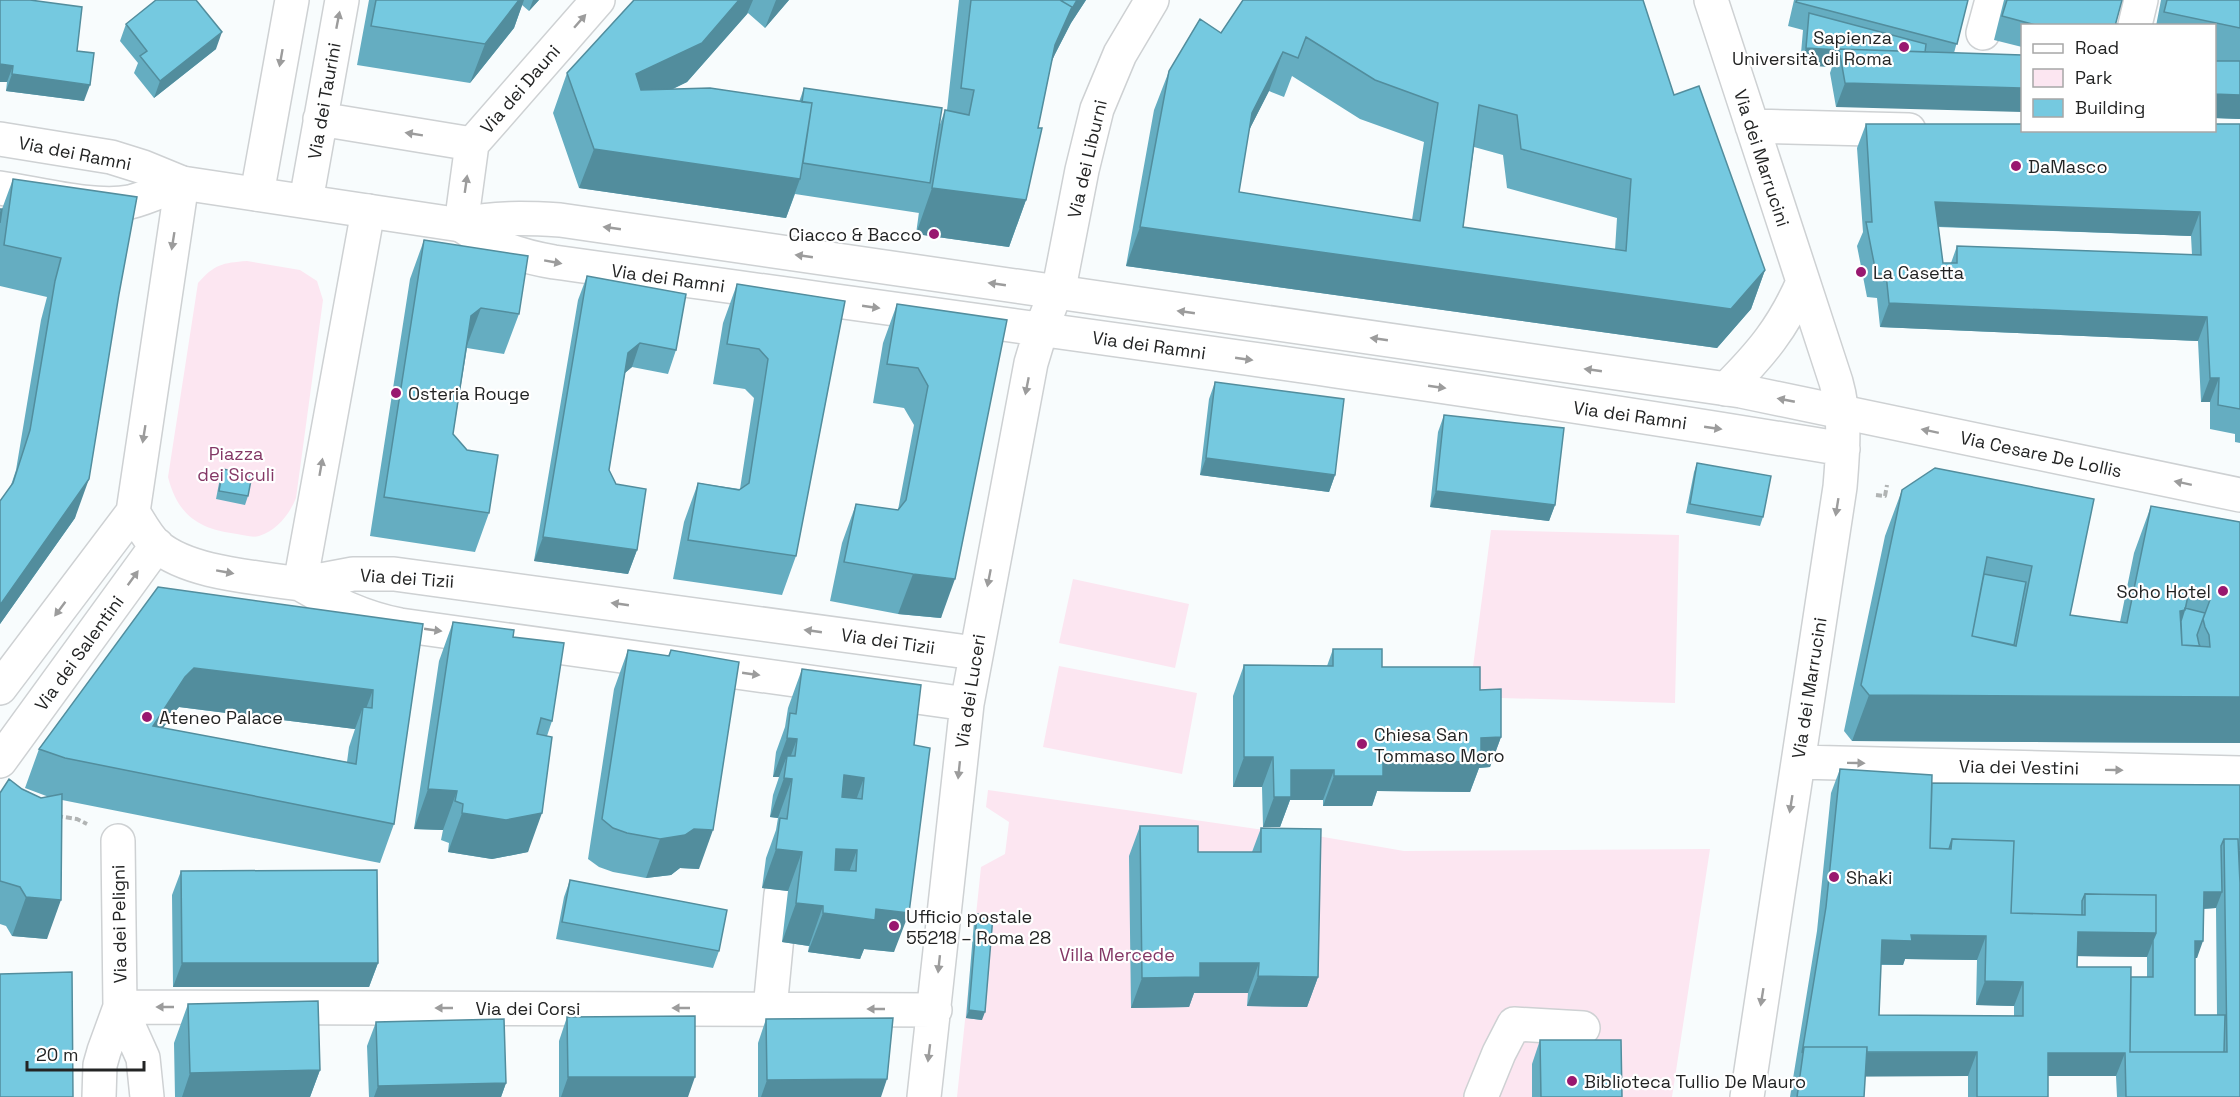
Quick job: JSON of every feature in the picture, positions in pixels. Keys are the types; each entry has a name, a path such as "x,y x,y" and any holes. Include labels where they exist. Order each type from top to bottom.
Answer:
{"street":[{"path":"257,195 292,0"},
{"name":"Via dei Taurini","path":"306,201 342,0"},
{"name":"Via dei Dauni","path":"461,225 472,144 598,0"},
{"name":"Via dei Liburni","path":"1055,293 1063,269 1097,110 1120,54 1152,0"},
{"name":"Via dei Marrucini","path":"1711,0 1836,382 1843,412 1844,449 1840,487 1748,1097"},
{"path":"1983,33 1992,0"},
{"path":"2135,24 2141,0"},
{"path":"320,119 472,144"},
{"path":"1752,126 1944,131"},
{"name":"Via dei Ramni","path":"0,139 111,157 182,183 257,195 461,225 501,218 560,220 1726,389 1843,412"},
{"path":"0,688 132,512 182,183"},
{"name":"Via dei Ramni","path":"0,188 89,202 113,203 138,199 182,183"},
{"path":"300,585 368,211"},
{"name":"Via dei Ramni","path":"461,225 483,240 506,250 555,262 1041,330 1695,425 1844,449"},
{"path":"1726,389 1776,334 1790,311 1803,282"},
{"name":"Via dei Luceri","path":"924,1097 967,704 975,653 1031,363 1055,293"},
{"name":"Via Cesare De Lollis","path":"1843,412 2240,495"},
{"path":"132,512 156,545 181,561 209,569 300,585 347,610 372,619 400,625 967,704"},
{"name":"Via dei Salentini","path":"0,761 156,545"},
{"name":"Via dei Tizii","path":"300,585 339,575 394,573 975,653"},
{"name":"Via dei Vestini","path":"1798,762 2240,773"},
{"name":"Via dei Peligni","path":"99,1097 99,1079 104,1051 120,1007 118,841"},
{"path":"770,1009 781,894"},
{"name":"Via dei Corsi","path":"120,1007 935,1010"},
{"name":"Via dei Peligni","path":"120,1007 143,1058 147,1097"},
{"path":"1481,1097 1514,1023 1583,1028"}],"path":[{"path":"1875,495 1885,496 1887,485"},
{"path":"56,815 77,819 118,841"}],"green space":[{"name":"Piazza dei Siculi","path":"247,261 300,270 317,281 323,300 296,498 286,516 277,526 254,537 224,532 201,524 192,518 178,502 168,477 198,283 209,272 220,266"},
{"path":"1491,530 1679,535 1675,703 1469,697"},
{"path":"1073,579 1189,604 1175,668 1059,643"},
{"path":"1059,666 1197,693 1182,774 1043,747"},
{"name":"Villa Mercede","path":"988,790 1257,829 1289,831 1404,851 1710,849 1672,1097 957,1097 981,867 1005,854 1009,822 986,807"}],"building":[{"path":"0,0 30,0 82,7 77,51 94,53 90,85 12,74 13,66 0,64"},
{"path":"156,0 196,0 222,32 160,81 140,56 147,51 126,24"},
{"path":"376,0 519,0 485,44 371,26"},
{"path":"634,0 739,0 702,43 636,74 641,90 710,88 812,103 800,179 594,149 567,73"},
{"path":"971,0 1060,0 1072,7 1055,45 1038,128 1042,128 1026,200 932,188 945,110 969,115 974,90 961,88"},
{"path":"1060,0 1077,0 1069,14 1072,7"},
{"path":"1243,0 1643,0 1674,95 1699,86 1765,270 1731,309 1140,227 1169,71 1200,19 1221,33","holes":["1306,37 1375,80 1438,103 1420,221 1239,192 1252,113 1283,52 1298,58","1479,105 1517,115 1521,149 1631,179 1626,251 1463,227"]},
{"path":"1797,0 1968,0 1957,44 1796,2"},
{"path":"2007,0 2122,0 2116,24 2032,24 2002,16"},
{"path":"2167,0 2240,0 2240,28 2164,12"},
{"path":"1809,13 1926,44 1925,52 1806,48"},
{"path":"1839,49 2021,55 2021,88 1845,83"},
{"path":"2216,61 2240,61 2240,95 2216,94"},
{"path":"804,88 942,108 930,183 803,163 812,103 802,102"},
{"path":"1866,124 2021,124 2021,132 2216,132 2216,124 2240,124 2240,409 2218,405 2219,378 2210,378 2207,317 1889,303 1886,274 1876,273 1866,222 1872,222","holes":["1935,202 2200,212 2201,255 1957,246 1957,263 1943,263"]},
{"path":"13,179 137,197 89,479 0,605 0,501 13,483 30,430 55,281 61,258 4,245"},
{"path":"424,240 528,256 519,314 481,308 471,316 453,434 467,450 498,455 489,513 384,497"},
{"path":"587,276 686,294 676,350 640,343 628,353 609,470 616,484 646,489 637,550 543,537"},
{"path":"737,284 845,301 796,556 688,540 698,483 739,490 749,483 768,359 759,349 727,344"},
{"path":"897,304 1007,320 955,579 844,562 856,504 898,510 906,500 928,386 918,368 887,364"},
{"path":"1215,382 1344,399 1335,475 1206,458"},
{"path":"1444,415 1564,428 1555,505 1436,491"},
{"path":"1697,463 1771,476 1763,517 1690,504"},
{"path":"1935,468 2094,499 2070,615 2127,623 2151,506 2240,522 2240,697 1869,695 1861,685 1902,490","holes":["1987,557 2032,566 2016,646 1972,636","2189,591 2211,597 2203,619 2209,635 2210,647 2182,645 2180,611 2185,610"]},
{"path":"223,469 252,475 248,496 219,491"},
{"path":"1984,574 2026,582 2014,645 1972,636"},
{"path":"158,587 423,624 394,824 65,758 39,749","holes":["194,668 373,690 372,708 363,707 356,764 153,726 185,677"]},
{"path":"2185,608 2205,613 2197,635 2200,646 2182,645 2181,621"},
{"path":"453,622 514,630 513,637 564,643 552,721 541,718 537,734 552,737 542,813 506,820 462,813 463,804 455,801 457,791 428,789"},
{"name":"Chiesa San Tommaso Moro","path":"1333,649 1382,649 1382,667 1480,667 1480,690 1501,689 1501,737 1481,738 1481,762 1383,761 1383,776 1334,776 1334,770 1291,770 1291,797 1274,797 1273,757 1244,757 1244,665 1333,666"},
{"path":"628,650 669,656 671,650 739,662 713,830 694,829 685,835 660,839 627,833 613,828 602,819"},
{"path":"802,669 921,685 914,745 930,748 909,913 876,909 875,920 823,913 823,906 796,903 802,852 776,849 780,818 787,819 792,779 784,778 787,756 795,756 797,739 787,738 790,713 796,714","holes":["844,775 864,778 862,799 842,797","836,849 857,850 856,871 835,870"]},
{"path":"1840,769 1932,775 1930,848 1951,849 1952,839 2014,841 2011,913 2085,915 2085,894 2156,895 2156,933 2078,932 2077,967 2131,967 2130,1052 2227,1052 2224,839 2238,839 2240,1097 2126,1097 2125,1053 2048,1053 2048,1097 1977,1097 1977,1052 1867,1052 1867,1047 1804,1047 1802,1053 1826,907","holes":["1911,935 1986,936 1985,981 2023,982 2023,1016 1879,1015 1882,940 1912,941"]},
{"path":"9,779 22,789 41,798 62,794 61,900 26,897 20,887 0,881 0,793"},
{"path":"1932,783 2240,785 2240,883 2238,839 2224,839 2221,846 2222,892 2204,892 2203,941 2195,941 2195,1015 2225,1015 2224,1052 2130,1052 2131,977 2153,977 2156,895 2085,894 2082,901 2082,915 2011,913 2014,841 1952,839 1949,849 1930,848"},
{"name":"Villa Mercede","path":"1140,826 1198,826 1198,852 1261,852 1261,828 1321,829 1318,977 1258,976 1259,963 1200,963 1200,977 1142,978"},
{"path":"377,870 378,963 182,963 181,871"},
{"path":"570,880 727,910 719,951 562,922"},
{"path":"977,914 993,916 985,1012 969,1010"},
{"path":"72,972 73,1097 0,1097 0,974"},
{"path":"318,1001 320,1070 190,1073 188,1004"},
{"path":"695,1016 695,1077 568,1077 567,1017"},
{"path":"893,1018 887,1079 767,1080 766,1019"},
{"path":"504,1019 506,1083 378,1086 376,1022"},
{"path":"1540,1040 1621,1040 1622,1097 1541,1097"},
{"path":"1804,1047 1867,1047 1864,1097 1797,1097"}],"place":[{"name":"Sapienza Università di Roma","path":"1904,47"},
{"name":"DaMasco","path":"2016,166"},
{"name":"Ciacco & Bacco","path":"934,234"},
{"name":"La Casetta","path":"1861,272"},
{"name":"Osteria Rouge","path":"396,393"},
{"name":"Soho Hotel","path":"2223,591"},
{"name":"Ateneo Palace","path":"147,717"},
{"name":"Chiesa San Tommaso Moro","path":"1362,744"},
{"name":"Shaki","path":"1834,877"},
{"name":"Ufficio postale 55218 – Roma 28","path":"894,926"},
{"name":"Biblioteca Tullio De Mauro","path":"1572,1081"}]}
